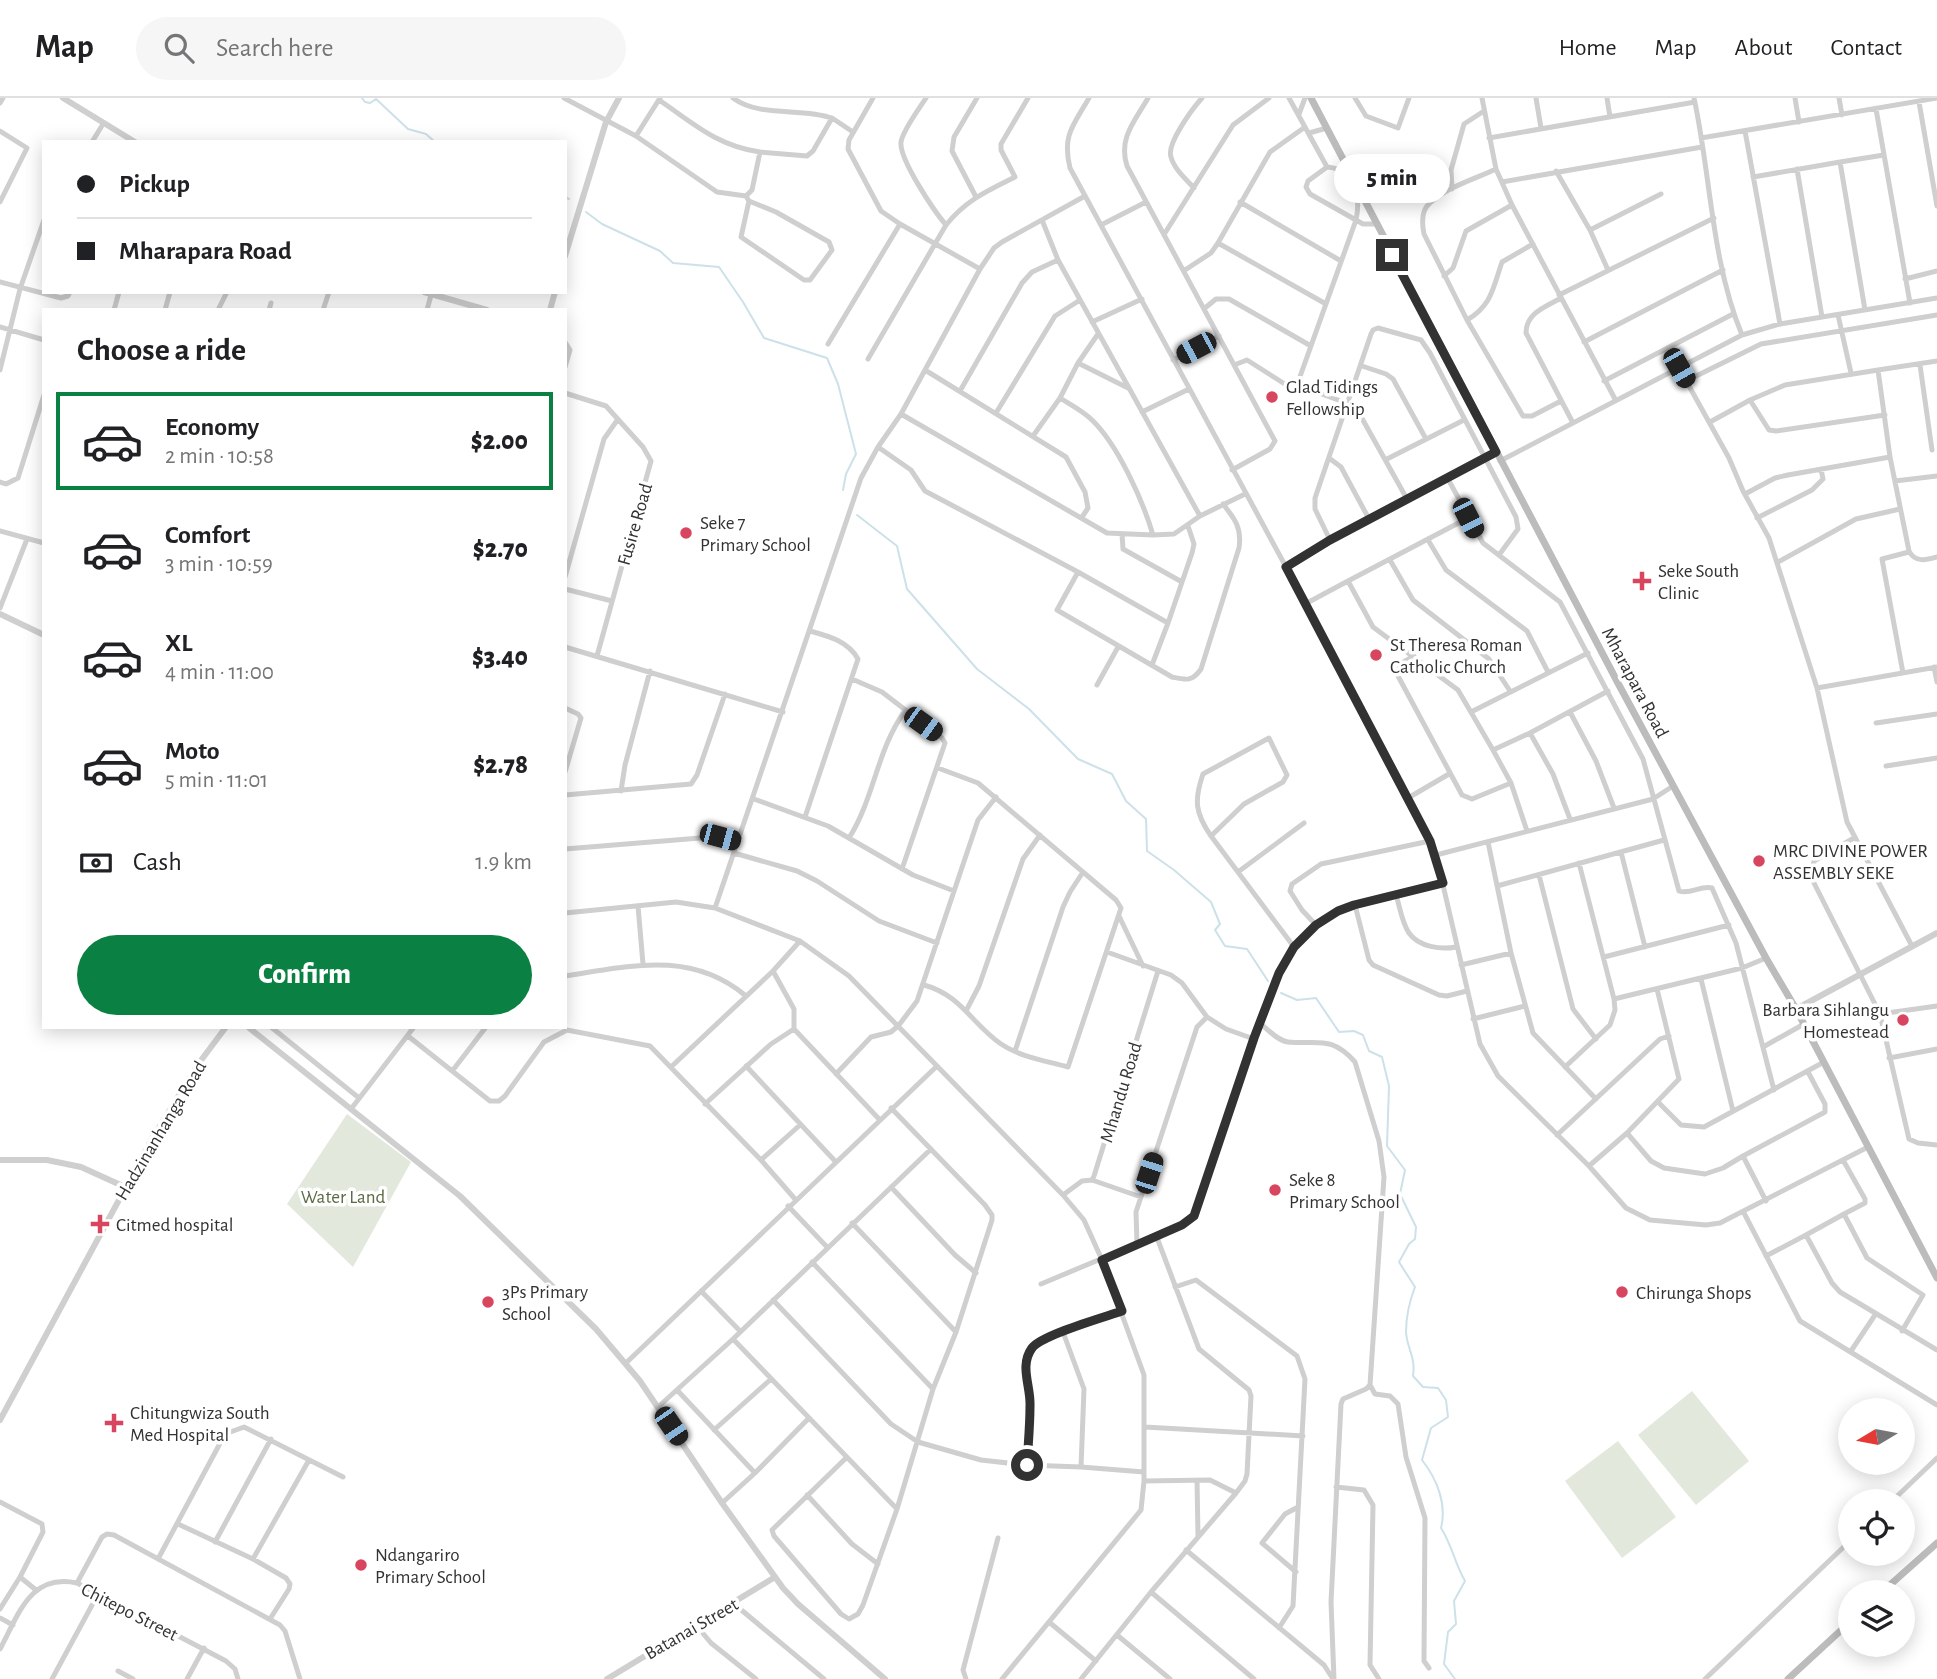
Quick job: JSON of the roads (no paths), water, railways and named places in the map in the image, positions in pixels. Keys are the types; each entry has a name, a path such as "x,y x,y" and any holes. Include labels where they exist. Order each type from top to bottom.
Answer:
{"main road":[{"name":"Mharapara Road","path":"1306,98 1327,128 1500,461 1673,786 1796,1009 1937,1278"},
{"path":"1895,1580 1937,1543"},
{"path":"1788,1679 1838,1633"}],"street":[{"path":"0,103 3,98"},
{"path":"63,98 131,140"},
{"path":"564,98 575,101 606,122 636,136 717,191 747,199 776,212 829,242 832,250 810,280 804,279 741,237 747,199 752,190 760,152"},
{"path":"567,249 606,122 619,98"},
{"path":"733,98 758,108 814,113 832,118 853,132"},
{"path":"873,98 853,132 848,149 881,211 980,269"},
{"path":"926,98 901,140 902,150 923,194 946,225"},
{"path":"976,197 951,151 954,137 977,98"},
{"path":"868,359 946,225 959,209 976,197 1015,177 1001,150 1001,144 1027,98"},
{"path":"1090,98 1067,139 1065,149 1070,168 1286,567 1430,841 1443,883 1480,1044 1499,1076 1589,1166 1626,1208 1650,1220 1706,1225 1720,1223 1868,1147"},
{"path":"1148,98 1124,140 1122,152 1146,202 1275,441 1270,449 1232,470"},
{"path":"1194,188 1176,168 1169,154 1170,146 1202,98"},
{"path":"1165,233 1233,125 1269,98"},
{"path":"1289,98 1327,167"},
{"path":"1299,114 1306,98"},
{"path":"1354,98 1366,116 1398,128 1409,98"},
{"path":"1482,98 1496,169 1512,205 1615,399"},
{"path":"1536,98 1541,128"},
{"path":"1607,98 1610,117"},
{"path":"1795,98 1799,122"},
{"path":"1839,98 1842,115"},
{"path":"1700,138 1937,98"},
{"path":"636,136 659,99 720,142 741,149 807,156 813,151 832,118"},
{"path":"1489,138 1694,100 1723,270 1733,314 1742,335"},
{"path":"1919,102 1937,206"},
{"path":"1876,109 1910,303"},
{"path":"1452,189 1451,170 1464,124 1484,111"},
{"path":"93,140 103,124"},
{"path":"1185,270 1211,253 1270,152 1305,127"},
{"path":"1309,133 1327,128"},
{"path":"0,131 27,148 0,202"},
{"path":"1745,131 1780,324"},
{"path":"1502,182 1702,147"},
{"path":"1753,177 1884,155"},
{"path":"1840,162 1866,310"},
{"path":"1234,365 1247,360 1291,388 1297,385 1356,220 1360,204 1346,173 1338,168 1327,167 1308,181 1306,187 1310,194 1356,220 1363,224 1376,223"},
{"path":"1496,169 1452,189 1428,204 1422,220 1424,234 1467,320 1523,416 1532,416 1561,401"},
{"path":"1797,169 1822,317"},
{"path":"1556,171 1590,230 1608,270"},
{"path":"1590,230 1661,194"},
{"path":"715,908 861,478 901,414 994,248 1085,196"},
{"path":"1101,225 1146,202"},
{"path":"1240,202 1341,261"},
{"path":"1444,275 1453,268 1466,231 1512,205"},
{"path":"1573,423 1526,333 1528,320 1560,297 1608,270 1714,218"},
{"path":"1042,219 1058,260 1200,516"},
{"path":"828,344 900,224"},
{"path":"0,370 20,289 42,226"},
{"path":"1218,243 1326,304"},
{"path":"1467,320 1488,303 1502,262 1533,244"},
{"path":"960,391 1022,283 1032,272 1058,260"},
{"path":"1584,342 1723,270"},
{"path":"1905,279 1937,271"},
{"path":"0,282 42,294"},
{"path":"43,294 61,298 69,294"},
{"path":"431,294 475,308"},
{"path":"1092,322 1142,299"},
{"path":"1205,308 1216,299 1229,299 1311,346"},
{"path":"1500,461 1742,335 1780,324 1937,299"},
{"path":"996,413 1055,316 1080,300"},
{"path":"1604,381 1733,314"},
{"path":"1838,315 1851,373"},
{"path":"1686,381 1761,344 1937,315"},
{"path":"0,327 42,339"},
{"path":"1330,540 1315,505 1373,330 1378,328 1421,340 1426,345 1518,523 1518,529 1499,555"},
{"path":"1033,436 1060,398 1078,363 1098,334"},
{"path":"1173,360 1219,336"},
{"path":"1710,422 1785,385 1851,373 1920,365 1937,360"},
{"path":"1078,363 1131,389"},
{"path":"1920,365 1932,450"},
{"path":"1362,366 1393,379 1426,439"},
{"path":"1679,368 1710,422 1769,538 1817,688 1839,792 1854,838 1912,946"},
{"path":"925,370 1066,457 1085,492 1088,508 1082,517"},
{"path":"1878,370 1890,457 1909,552 1916,559 1924,561 1937,557"},
{"path":"1297,385 1349,404 1366,421 1407,499"},
{"path":"1142,412 1189,389"},
{"name":"Fusire Road","path":"567,394 606,406 643,447 651,461 597,656"},
{"path":"1060,398 1090,418 1100,429 1128,473 1153,536"},
{"path":"1750,400 1769,430 1776,431 1885,415"},
{"path":"0,482 6,484 18,478 42,401"},
{"path":"901,414 1107,533 1153,536 1174,534 1200,516 1245,494"},
{"path":"567,570 604,439 618,419"},
{"path":"1387,459 1464,420"},
{"path":"878,447 911,470 925,491 1168,623"},
{"path":"1286,567 1330,540 1496,452"},
{"path":"1745,494 1775,478 1890,457"},
{"path":"1329,458 1341,467 1369,519"},
{"path":"1757,518 1812,490 1823,479 1821,470"},
{"path":"1895,481 1937,475"},
{"path":"1448,479 1483,543 1560,602 1588,653 1643,759 1679,891 1685,893 1712,888 1729,925 1774,1090"},
{"path":"1078,572 1057,610 1172,677 1185,680 1195,677 1201,669 1241,538 1238,524 1223,504"},
{"path":"1778,562 1856,519 1900,509"},
{"path":"1305,604 1468,518"},
{"path":"1152,665 1194,544 1188,526"},
{"path":"0,531 42,543"},
{"path":"1122,534 1123,549 1182,582"},
{"path":"27,539 0,611 42,634"},
{"path":"1428,540 1446,570 1527,631 1548,672"},
{"path":"1903,673 1882,559 1909,552"},
{"path":"1390,560 1413,600 1489,659 1510,691"},
{"path":"1348,581 1373,627 1458,690 1511,783 1527,831"},
{"path":"567,590 612,601"},
{"path":"805,817 858,664 854,653 831,637 810,631"},
{"path":"1097,685 1118,647"},
{"path":"567,648 783,712"},
{"path":"1471,712 1588,653"},
{"path":"1414,656 1400,664 1398,676 1462,795 1472,799 1511,783"},
{"path":"1817,688 1936,667 1937,682"},
{"path":"621,791 625,765 650,671"},
{"path":"852,680 882,692 944,740 945,746 938,768 902,870"},
{"path":"1493,750 1608,691"},
{"path":"567,795 694,782 725,694"},
{"path":"567,709 581,718 567,765"},
{"path":"849,838 859,823 891,734 905,711"},
{"path":"1570,712 1596,761 1614,808"},
{"path":"1876,723 1937,714"},
{"path":"1530,733 1553,774 1570,820"},
{"path":"1211,836 1244,804 1283,782 1287,775 1285,768 1269,738 1203,774 1197,804 1201,822 1211,836 1294,947"},
{"path":"1886,766 1937,758"},
{"path":"924,985 941,989 986,1031 1015,1051 1068,1067 1121,908 1116,900 978,783 938,768"},
{"path":"1408,798 1449,774"},
{"path":"1436,855 1653,799 1673,786"},
{"path":"836,1074 871,1037 891,1032 899,1026 917,1000 978,820 996,797"},
{"path":"754,799 828,826 902,870 954,891"},
{"path":"1238,872 1304,822"},
{"path":"966,1011 979,986 1023,859 1040,835"},
{"path":"567,849 720,837 737,841"},
{"path":"1854,838 1814,862 1810,871 1811,877 1880,1014 1909,1139 1937,1145"},
{"path":"1497,886 1664,840"},
{"path":"1316,925 1290,891 1292,884 1307,872 1321,864 1430,841"},
{"path":"1488,842 1511,953 1533,1033 1595,1099"},
{"path":"1621,852 1645,947"},
{"path":"734,853 797,871 817,881 859,911 937,943"},
{"path":"1565,1068 1611,1025 1614,1018 1614,999 1579,863"},
{"path":"1015,1051 1063,907 1083,872"},
{"path":"1539,875 1573,1009 1596,1039"},
{"path":"1041,1284 1182,1225 1194,1216 1254,1038 1279,973 1294,947 1316,925 1354,905 1443,883"},
{"path":"1396,895 1408,931 1413,937 1443,950 1456,947"},
{"path":"567,914 676,902 715,908 800,941 849,976 1063,1195 1084,1220 1122,1311 1144,1376 1144,1481 1141,1510 1002,1679"},
{"path":"1354,905 1373,965 1439,995 1447,996 1467,991"},
{"path":"638,906 643,964"},
{"path":"1119,916 1143,966"},
{"path":"1604,957 1729,925"},
{"path":"1796,1009 1937,933"},
{"path":"671,1067 773,971 800,941"},
{"path":"1107,952 1171,975 1182,983 1207,1017 1226,1028 1254,1038"},
{"path":"1461,965 1511,953"},
{"path":"1614,999 1742,968 1766,958"},
{"path":"567,976 643,964 687,966 730,983 746,996"},
{"path":"773,971 794,1009 794,1029 879,1119"},
{"name":"Mhandu Road","path":"1092,1180 1158,971"},
{"path":"1701,979 1733,1111"},
{"path":"1589,1166 1627,1133 1678,1079 1657,989"},
{"path":"1474,1019 1525,1006"},
{"path":"1880,1014 1937,1006"},
{"path":"1137,1244 1135,1221 1141,1197 1197,1027 1207,1017"},
{"path":"1260,1023 1282,1040 1331,1044 1355,1062 1380,1149 1384,1177 1370,1385 1375,1394 1390,1396 1398,1404 1406,1457 1425,1518 1424,1661 1429,1668"},
{"path":"1763,1047 1804,1024"},
{"name":"Hadzinanhanga Road","path":"0,1420 125,1186 192,1074 225,1029"},
{"path":"251,1029 480,1213 626,1363 722,1503 775,1577 798,1604 885,1679"},
{"path":"273,1029 359,1098"},
{"path":"351,1109 413,1029"},
{"path":"453,1070 484,1029"},
{"path":"705,1104 771,1044 794,1029"},
{"path":"408,1036 491,1101 499,1101 505,1096 544,1042 567,1030 650,1046 761,1160 795,1199"},
{"path":"1557,1135 1660,1039 1669,1036"},
{"path":"1889,1058 1937,1049"},
{"path":"1658,1102 1676,1122 1693,1128 1704,1127 1824,1062"},
{"path":"746,1066 835,1161"},
{"path":"626,1363 937,1066"},
{"path":"1627,1133 1651,1161 1664,1168 1705,1174 1723,1168 1823,1115 1825,1104 1808,1072"},
{"path":"846,1458 774,1527 772,1534 841,1614 849,1619 861,1610 897,1509 933,1389 956,1332 992,1215 891,1108"},
{"path":"761,1160 800,1125"},
{"path":"658,1407 931,1149"},
{"path":"1743,1156 1766,1200"},
{"path":"0,1160 47,1160 80,1167 125,1186"},
{"path":"1766,1256 1865,1203 1843,1160"},
{"path":"1063,1195 1082,1181 1092,1180 1141,1197"},
{"path":"891,1187 976,1273"},
{"path":"789,1206 827,1247"},
{"path":"1744,1213 1801,1321 1937,1405"},
{"path":"1844,1214 1867,1258 1923,1295 1902,1331"},
{"path":"852,1223 956,1332"},
{"path":"1806,1235 1835,1287 1875,1315 1937,1350"},
{"path":"1083,1678 1151,1592 1236,1493 1247,1474 1251,1396 1249,1390 1199,1349 1156,1236"},
{"path":"812,1262 933,1389"},
{"path":"1175,1287 1196,1280 1297,1356 1305,1379 1293,1606 1279,1628"},
{"path":"701,1291 740,1331"},
{"path":"773,1300 891,1423 918,1442 981,1460 1144,1472"},
{"path":"1027,1465 1031,1403 1026,1359 1033,1346 1122,1311"},
{"path":"1851,1351 1875,1315"},
{"path":"1063,1332 1084,1388 1082,1467"},
{"path":"733,1339 897,1509"},
{"path":"714,1430 771,1379"},
{"path":"1334,1679 1331,1602 1341,1404 1343,1399 1370,1385"},
{"path":"677,1390 755,1472"},
{"path":"722,1503 809,1418"},
{"path":"158,1559 225,1434 244,1427 343,1477"},
{"path":"1145,1427 1303,1436"},
{"path":"215,1542 271,1439"},
{"path":"1905,1489 1937,1458"},
{"path":"253,1559 309,1460"},
{"path":"1197,1480 1198,1536"},
{"path":"1144,1481 1210,1480 1236,1493"},
{"path":"1336,1487 1364,1490 1373,1505 1370,1665 1379,1679"},
{"path":"807,1495 852,1544 877,1564"},
{"path":"0,1502 43,1527 20,1577 0,1609"},
{"path":"1296,1572 1262,1543 1285,1514 1298,1507"},
{"path":"178,1524 253,1559 286,1578 290,1584 289,1589 270,1619"},
{"path":"77,1583 104,1535 114,1535 270,1619 285,1631 300,1679"},
{"path":"966,1679 963,1670 998,1538"},
{"path":"1186,1550 1324,1665 1334,1679"},
{"path":"1705,1679 1838,1552"},
{"path":"0,1649 36,1590 20,1577"},
{"name":"Batanai Street","path":"607,1679 775,1577"},
{"name":"Chitepo Street","path":"36,1590 51,1581 77,1583 204,1648 231,1665 238,1679"},
{"path":"1151,1592 1254,1679"},
{"path":"52,1679 98,1594"},
{"path":"736,1602 739,1608 824,1679"},
{"path":"0,1618 13,1625"},
{"path":"1049,1622 1096,1661"},
{"path":"696,1625 711,1643 756,1679"},
{"path":"1117,1635 1170,1679"},
{"path":"187,1679 204,1648"},
{"path":"118,1671 133,1679"}],"waterway":[{"path":"362,98 370,103 376,99 408,129 426,134 433,140"},
{"path":"586,212 602,224 660,251 673,263 719,267 764,338 827,358 838,384 856,454 846,474 843,490"},
{"path":"857,515 897,546 907,589 977,669 1029,709 1078,759 1112,774 1126,801 1146,819 1147,851 1211,902 1220,924 1215,930 1225,946 1247,949 1268,981"},
{"path":"1281,993 1297,1000 1316,998 1339,1032 1354,1031 1363,1035 1369,1051 1382,1057 1389,1086 1387,1146 1405,1170 1400,1194 1416,1227 1415,1239 1399,1262 1415,1287 1406,1332 1413,1376 1423,1387 1438,1388 1446,1400 1448,1417 1431,1428 1422,1460 1439,1492 1443,1510 1441,1528 1465,1581 1454,1601 1456,1624 1448,1632 1444,1664 1455,1679"}],"place":[{"name":"Glad Tidings Fellowship","path":"1272,397"},
{"name":"Seke 7 Primary School","path":"686,533"},
{"name":"Seke South Clinic","path":"1642,581"},
{"name":"St Theresa Roman Catholic Church","path":"1376,655"},
{"name":"MRC DIVINE POWER ASSEMBLY SEKE","path":"1759,861"},
{"name":"Barbara Sihlangu Homestead","path":"1903,1020"},
{"name":"Seke 8 Primary School","path":"1275,1190"},
{"name":"Citmed hospital","path":"100,1224"},
{"name":"Chirunga Shops","path":"1622,1292"},
{"name":"3Ps Primary School","path":"488,1302"},
{"name":"Chitungwiza South Med Hospital","path":"114,1423"},
{"name":"Ndangariro Primary School","path":"361,1565"}],"park label":[{"name":"Water Land","path":"343,1196"}]}
